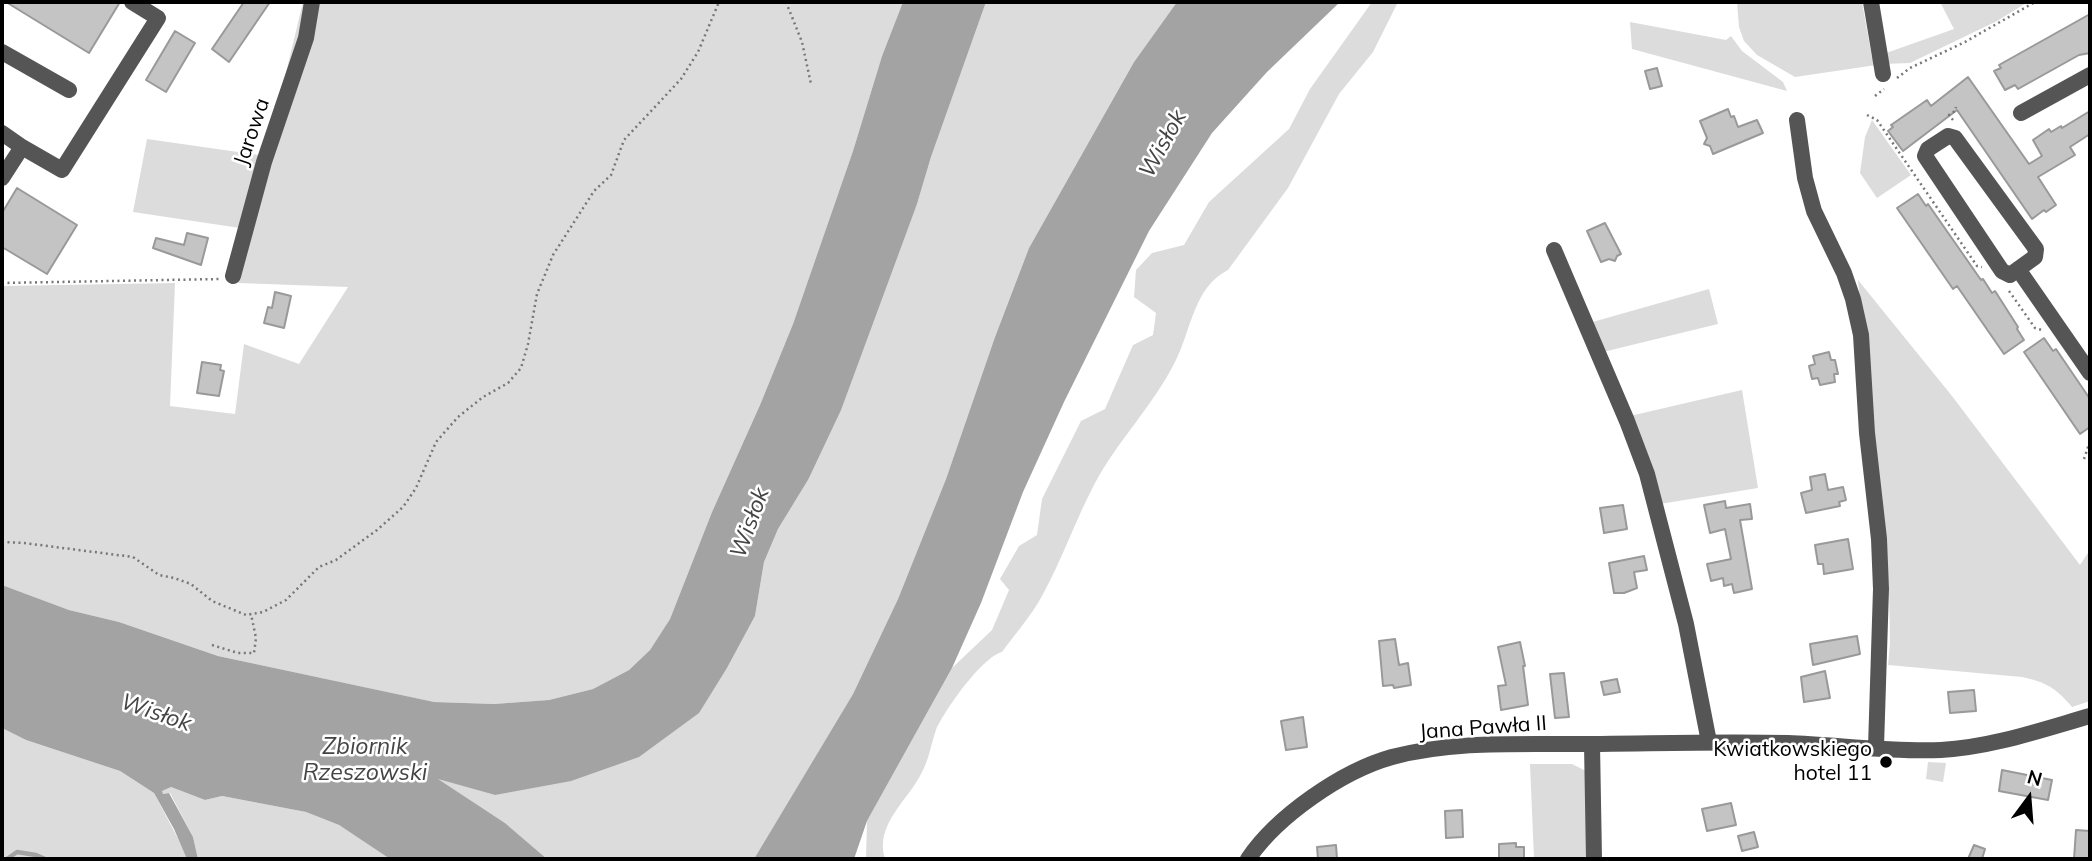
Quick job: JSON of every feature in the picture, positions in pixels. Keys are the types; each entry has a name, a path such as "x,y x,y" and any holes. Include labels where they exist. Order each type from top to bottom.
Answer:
{"street":[{"path":"2,133 62,170 158,18 132,2"},
{"name":"Jarowa","path":"233,276 264,162 306,38 312,2"},
{"path":"1871,2 1883,74"},
{"path":"2,52 69,90"},
{"path":"2021,113 2090,75"},
{"path":"1797,120 1805,178 1814,211 1844,273 1861,335 1881,589 1876,747"},
{"path":"1948,136 1955,138 2036,249 2035,257 2018,269 2010,275 2002,271 1925,156 1928,149 1948,136"},
{"path":"2,178 22,147"},
{"path":"1554,250 1647,474 1686,624 1712,741"},
{"path":"2018,269 2090,373"},
{"name":"Jana Pawła II","path":"1248,859 1279,824 1313,797 1351,773 1392,757 1438,748 1712,741 1921,750 1964,748 1990,744 2090,716"},
{"path":"1592,744 1594,859"}],"path":[{"path":"2,542 133,557 159,575 191,584 212,601 246,615 263,612 286,600 319,567 336,560 377,530 403,506 416,488 436,442 458,417 483,397 508,383 521,368 537,294 553,255 594,191 611,175 624,140 681,79 715,17 719,2"},
{"path":"786,2 802,42 811,84"},
{"path":"1875,96 1910,68 2035,2"},
{"path":"1867,115 1877,120 1903,158"},
{"path":"2,283 226,279 233,276"},
{"path":"2020,319 2025,315"},
{"path":"2084,459 2090,441"},
{"path":"212,645 238,653 254,653 256,638 251,614"}],"shaded area":[{"path":"303,2 903,2 882,56 853,151 793,324 712,512 670,619 650,650 629,670 593,689 549,700 494,704 433,702 218,656 119,622 69,610 2,585 2,286 175,283 170,406 235,414 244,344 299,364 348,287 238,283 237,276"},
{"path":"986,2 1177,2 1134,62 1029,248 946,479 898,599 853,694 754,859 547,859 505,823 436,778 495,795 698,713 727,668 755,616 764,562 778,529 808,480 917,204"},
{"path":"1372,2 1398,2 1373,52 1339,94 1288,188 1228,270 1208,287 1201,298 1176,360 1103,469 1038,603 1002,652 974,674 947,710 936,730 922,772 888,823 883,846 885,859 866,859 867,821 952,668 992,630 1009,590 1000,579 1019,546 1037,535 1042,499 1081,421 1105,409 1133,345 1153,335 1156,313 1134,297 1136,270 1152,253 1184,245 1209,202 1289,129 1310,89"},
{"path":"1737,2 1862,2 1872,58 1954,29 1940,2 2028,2 1997,21 1910,63 1883,64 1795,77 1757,55 1744,41 1739,27"},
{"path":"1630,22 1726,40 1731,36 1742,51 1783,82 1787,91 1632,49"},
{"path":"1872,120 1911,175 1877,198 1860,173 1865,137"},
{"path":"147,139 259,155 240,228 133,212"},
{"path":"1858,280 1952,396 2080,565 2090,550 2090,701 2072,707 2050,687 2022,677 1888,665 1889,589"},
{"path":"1709,289 1718,324 1603,352 1589,323"},
{"path":"1742,390 1758,488 1660,504 1630,416"},
{"path":"2,728 26,740 120,771 154,793 186,854 186,859 2,859"},
{"path":"1928,762 1946,763 1943,782 1926,779"},
{"path":"1530,764 1572,764 1586,771 1589,859 1534,859"},
{"path":"171,787 205,800 222,796 306,812 339,825 390,859 198,859 193,837 170,793 163,794 161,791"}],"water":[{"name":"Zbiornik Rzeszowski","path":"903,2 986,2 917,204 841,410 808,480 778,529 764,562 755,616 727,668 699,713 639,757 571,781 495,795 438,779 505,823 547,859 390,859 339,825 306,812 222,796 205,800 171,787 162,791 163,794 169,793 193,837 198,859 187,859 154,793 120,771 26,740 2,728 2,585 69,610 119,622 218,656 434,702 494,704 549,700 593,689 629,670 650,650 670,619 712,512 760,405 793,324 853,151 882,56"},
{"name":"Wisłok","path":"1177,2 1340,2 1267,72 1212,133 1149,231 1064,402 1023,492 981,603 952,668 867,821 854,859 754,859 853,694 898,599 946,479 1029,248 1134,62"}],"building":[{"path":"6,2 120,2 89,53"},
{"path":"244,2 270,2 229,62 212,49"},
{"path":"2090,14 2090,53 2079,55 2018,89 2015,85 2005,90 1994,71 2001,68 1999,65"},
{"path":"175,31 195,43 166,92 146,80"},
{"path":"1657,68 1662,86 1650,89 1645,71"},
{"path":"1968,77 2029,164 2042,156 2033,140 2049,129 2051,132 2061,126 2062,128 2090,111 2090,134 2070,147 2075,155 2038,177 2056,205 2046,212 2044,210 2032,219 1957,110 1903,151 1888,131 1893,127 1891,125 1927,100 1931,106"},
{"path":"1728,109 1738,127 1757,120 1763,133 1713,154 1710,146 1704,144 1707,138 1700,121"},
{"path":"17,188 77,225 47,274 2,247 2,213"},
{"path":"1918,194 1926,206 1928,204 1981,280 1983,279 1992,293 1995,291 2018,327 2024,340 2004,354 1957,286 1953,289 1897,208"},
{"path":"1605,223 1621,254 1615,261 1609,259 1601,262 1587,231"},
{"path":"187,233 208,238 201,265 153,248 156,238 184,245"},
{"path":"275,292 291,296 284,328 264,323 268,307 272,308"},
{"path":"2044,338 2053,351 2056,349 2090,399 2090,427 2080,434 2024,352"},
{"path":"1829,352 1831,360 1835,360 1838,374 1834,374 1835,382 1820,385 1818,378 1812,379 1809,366 1815,364 1813,356"},
{"path":"202,362 221,365 220,370 224,371 219,396 197,393"},
{"path":"1825,474 1828,490 1843,487 1846,500 1839,502 1840,506 1806,513 1801,493 1812,490 1810,477"},
{"path":"1725,501 1726,508 1750,504 1752,519 1740,520 1752,589 1734,593 1732,584 1724,586 1723,578 1711,581 1707,564 1731,559 1725,529 1710,533 1704,505"},
{"path":"1623,505 1627,529 1604,533 1600,508"},
{"path":"1848,539 1853,569 1824,574 1823,564 1818,564 1815,545"},
{"path":"1644,556 1647,570 1634,572 1637,588 1624,593 1614,593 1609,563"},
{"path":"1857,636 1860,654 1813,665 1810,644"},
{"path":"1395,639 1399,665 1408,663 1411,685 1394,688 1393,685 1383,686 1379,641"},
{"path":"1520,642 1528,705 1501,710 1498,686 1506,685 1498,647"},
{"path":"1825,671 1830,698 1804,702 1801,677"},
{"path":"1564,673 1569,717 1555,718 1550,674"},
{"path":"1617,679 1620,692 1604,695 1601,682"},
{"path":"1974,690 1976,711 1950,713 1948,692"},
{"path":"1303,717 1307,747 1286,750 1281,721"},
{"path":"2002,770 2052,780 2048,800 1999,791"},
{"path":"1731,803 1736,825 1707,831 1702,809"},
{"path":"1462,810 1463,837 1446,838 1445,811"},
{"path":"2076,830 2090,831 2090,859 2074,859"},
{"path":"1754,832 1758,847 1742,851 1738,836"},
{"path":"1516,843 1516,847 1524,847 1524,859 1499,859 1499,844"},
{"path":"1336,845 1337,859 1318,859 1317,847"},
{"path":"1974,845 1985,849 1982,859 1968,859"}],"waterway":[{"path":"7,859 17,852 45,859"}],"place":[{"name":"Kwiatkowskiego hotel 11","path":"1886,762"}]}
